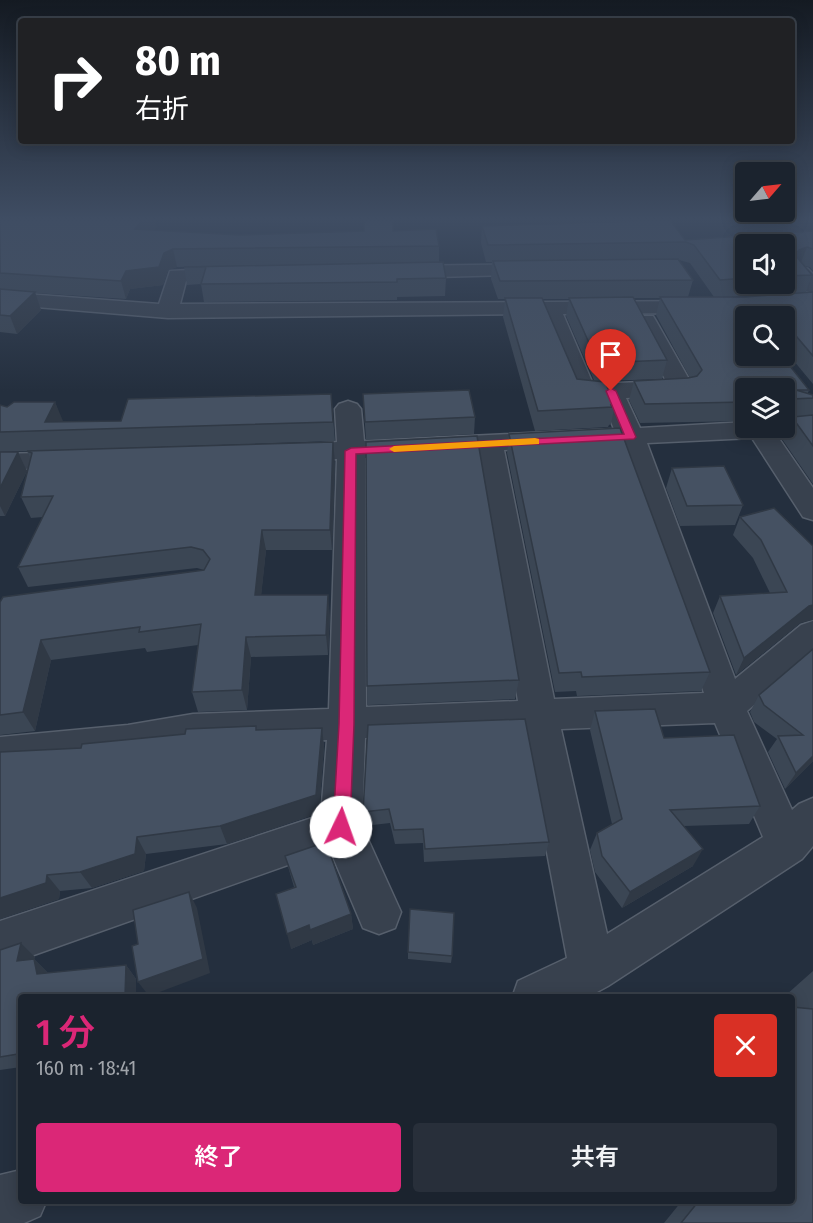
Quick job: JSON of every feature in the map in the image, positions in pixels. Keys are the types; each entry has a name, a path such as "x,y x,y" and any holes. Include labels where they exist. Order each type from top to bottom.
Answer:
{"street":[{"path":"168,311 176,277"},
{"path":"0,298 168,311 718,306 694,287"},
{"path":"549,308 584,392 682,388 637,306"},
{"path":"543,994 592,970 800,831 727,707 631,437 611,391"},
{"path":"348,409 351,451 347,724 341,827 379,912"},
{"path":"795,428 813,427"},
{"path":"269,454 735,431"},
{"path":"765,438 813,510"},
{"path":"489,444 539,716 592,970"},
{"path":"0,462 105,459"},
{"path":"0,753 128,741 193,730 727,707 813,634"},
{"path":"0,944 341,827"},
{"path":"0,1202 18,1198"}],"building":[{"path":"62,277 123,277 121,281"},
{"path":"203,277 446,278 397,279 397,282 201,284"},
{"path":"499,277 691,277 693,280 500,281"},
{"path":"718,277 735,277 720,280"},
{"path":"0,289 35,292 10,316 0,315"},
{"path":"813,292 813,356 795,335 795,306 735,306 735,366 790,366 809,390 796,390 813,395 813,398 795,399 795,378 735,378 735,402 645,404 634,381 688,378 697,376 702,370 660,297 745,297"},
{"path":"633,297 667,360 598,363 569,298"},
{"path":"505,298 542,298 577,379 605,382 615,405 538,411"},
{"path":"469,390 475,417 365,422 363,394"},
{"path":"331,394 333,422 0,432 0,405 7,407 14,402 55,402 45,422 121,421 128,399"},
{"path":"813,415 813,446 795,421 795,417"},
{"path":"620,428 710,672 582,677 581,672 559,673 509,434"},
{"path":"477,436 519,680 367,686 366,442"},
{"path":"333,442 330,530 262,530 255,595 328,595 326,635 246,637 242,690 192,692 201,624 139,632 140,627 41,640 23,712 0,715 0,602 3,597 204,570 210,559 203,550 191,547 18,567 53,496 21,497 32,453 27,451"},
{"path":"0,452 18,452 0,488"},
{"path":"724,466 743,505 687,506 672,468"},
{"path":"774,508 813,546 813,605 744,658 720,596 787,592 761,540 740,517"},
{"path":"813,649 813,756 796,773 778,736 803,735 764,705 759,695"},
{"path":"655,709 664,738 734,735 760,806 670,810 703,849 630,892 602,856 597,833 622,819 595,711"},
{"path":"525,719 549,842 425,849 423,829 394,830 389,809 363,812 368,725"},
{"path":"256,726 256,730 322,728 316,795 220,826 137,837 135,854 80,872 47,875 46,883 0,898 0,752 81,748 82,744 185,734 186,729"},
{"path":"326,842 351,914 310,930 309,925 287,934 276,894 296,887 285,856"},
{"path":"189,892 203,959 138,982 132,946 138,944 133,910"},
{"path":"410,909 454,913 452,956 408,952"},
{"path":"21,943 17,961 34,959 37,974 126,965 125,994 18,994 18,1054 0,1057 0,950"},
{"path":"795,1007 813,1009 813,1223 681,1223 696,1204 795,1204"}],"slow traffic":[{"path":"394,449 535,442"}],"route":[{"path":"341,827 347,724 351,451 631,437 611,391"}]}
